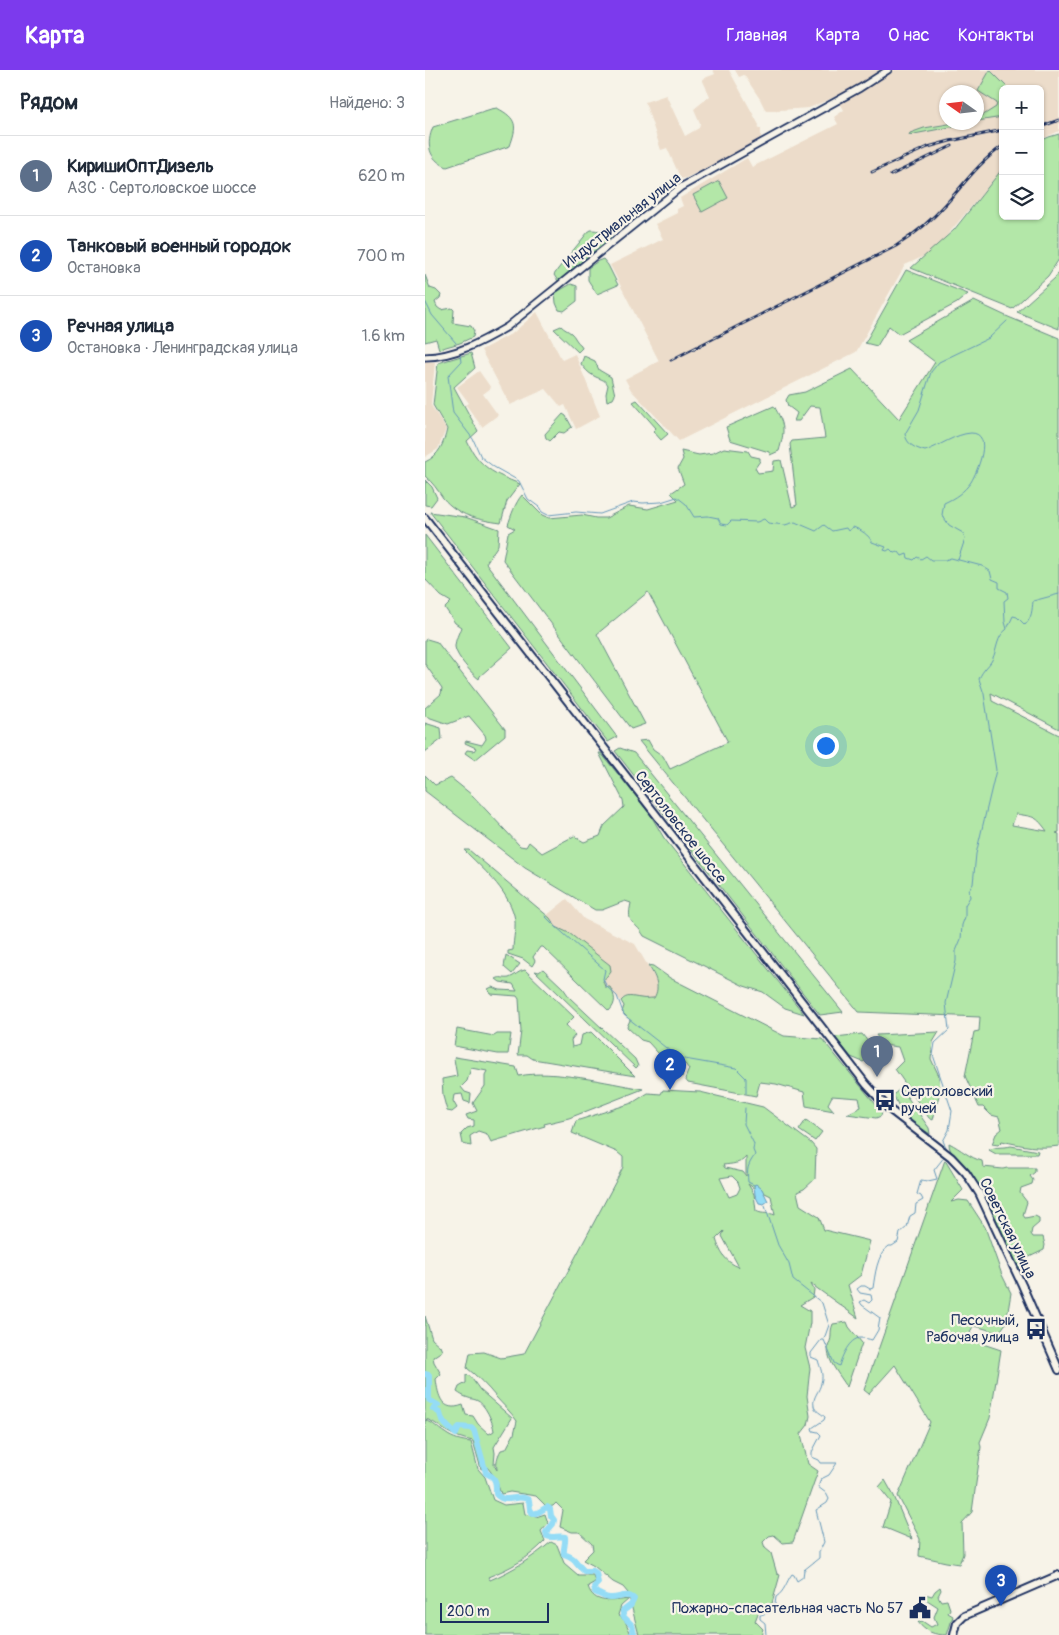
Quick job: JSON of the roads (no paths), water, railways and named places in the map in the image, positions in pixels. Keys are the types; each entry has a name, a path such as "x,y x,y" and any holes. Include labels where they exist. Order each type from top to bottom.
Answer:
{"main road":[{"name":"Сертоловское шоссе","path":"425,518 866,1084 889,1109 938,1148"},
{"name":"Советская улица","path":"938,1148 951,1157 966,1173 979,1193 1059,1370"},
{"path":"954,1635 957,1623 964,1616 1059,1575"}],"street":[{"name":"Индустриальная улица","path":"425,357 440,357 491,337 507,327 681,187 742,155 888,70"}],"water":[{"path":"756,1184 762,1189 768,1201 764,1204 759,1203 755,1195 754,1185"}],"waterway":[{"name":"Сертоловский ручей","path":"425,301 432,315 456,343"},
{"path":"958,560 965,539 963,533 949,525 942,515 944,503 959,494 971,482 980,462 983,446 982,439 978,435 965,434 925,451 912,446 905,434 919,410 931,372 939,362 989,338 1007,321"},
{"name":"Сертоловский ручей","path":"460,354 461,362 448,376 453,413 473,439 481,457 494,467 519,481 528,499 548,515 576,512 600,514 633,502 661,502 677,497 686,504 694,517 708,516 718,518 721,524 727,525 731,521 757,522 764,519 768,523 785,525 795,522 816,531 824,525 832,531 846,528 848,531 853,527 864,533 872,542 886,547 884,550 890,549 894,553 899,552 902,556 907,554 908,558 914,560 917,557 921,559 926,556 931,560 951,558 982,566 990,571 992,579 999,582 999,588 1007,592 1008,598 1004,601 1007,629 999,639 994,656 979,679 984,694 996,770 976,854 973,884 969,890 970,897 965,905 961,939 956,951 956,961 946,1003 949,1030 935,1043 933,1055 952,1111 949,1130 943,1141 947,1149"},
{"path":"1008,627 1013,616 1017,617 1025,625 1030,617 1033,601 1059,594"},
{"path":"545,916 554,925"},
{"path":"555,926 605,970 603,979 607,987 617,996 624,1015 679,1058 736,1068 746,1078 746,1093"},
{"path":"745,1108 744,1124 754,1144 753,1150 755,1155 748,1168 748,1182 754,1185"},
{"name":"Сертоловский ручей","path":"766,1635 765,1623 760,1619 760,1615 774,1611 776,1597 792,1574 797,1581 803,1577 804,1570 819,1558 819,1552 824,1542 816,1510 827,1503 829,1499 826,1493 818,1487 821,1479 829,1475 837,1463 821,1463 812,1457 812,1452 821,1435 813,1431 812,1428 824,1420 825,1417 814,1406 814,1400 822,1377 818,1360 811,1357 811,1353 821,1340 824,1340 834,1363 839,1366 844,1353 853,1341 860,1338 872,1340 878,1330 880,1318 860,1302 864,1300 869,1303 872,1300 871,1295 860,1293 857,1289 861,1286 873,1288 877,1265 882,1254 889,1246 898,1242 900,1233 907,1227 910,1216 915,1213 916,1204 923,1200 917,1194 921,1180 937,1179 934,1170 945,1156"},
{"path":"765,1206 778,1245 789,1264 793,1280 822,1303 829,1325 824,1339"},
{"path":"425,1374 429,1375 429,1400 438,1405 433,1409 440,1413 446,1425 456,1434 459,1427 474,1430 486,1473 495,1481 496,1494 504,1499 521,1497 529,1500 530,1509 533,1514 547,1507 550,1509 554,1520 546,1532 547,1536 565,1537 564,1554 574,1559 584,1571 596,1573 598,1583 594,1587 595,1592 608,1598 628,1596 634,1599 631,1605 623,1611 623,1616 632,1625 634,1633 631,1635"}],"railway":[{"path":"1044,126 1059,120"},
{"path":"872,172 928,147 999,131"},
{"path":"891,175 952,146"},
{"path":"671,360 896,246 929,222 980,166 999,149"}],"place":[{"name":"КиришиОптДизель","path":"877,1077"},
{"name":"Танковый военный городок","path":"670,1090"},
{"name":"Сертоловский ручей","path":"885,1100"},
{"name":"Песочный, Рабочая улица","path":"1036,1329"},
{"name":"Речная улица","path":"1001,1606"},
{"name":"Пожарно-спасательная часть № 57","path":"920,1608"}]}
